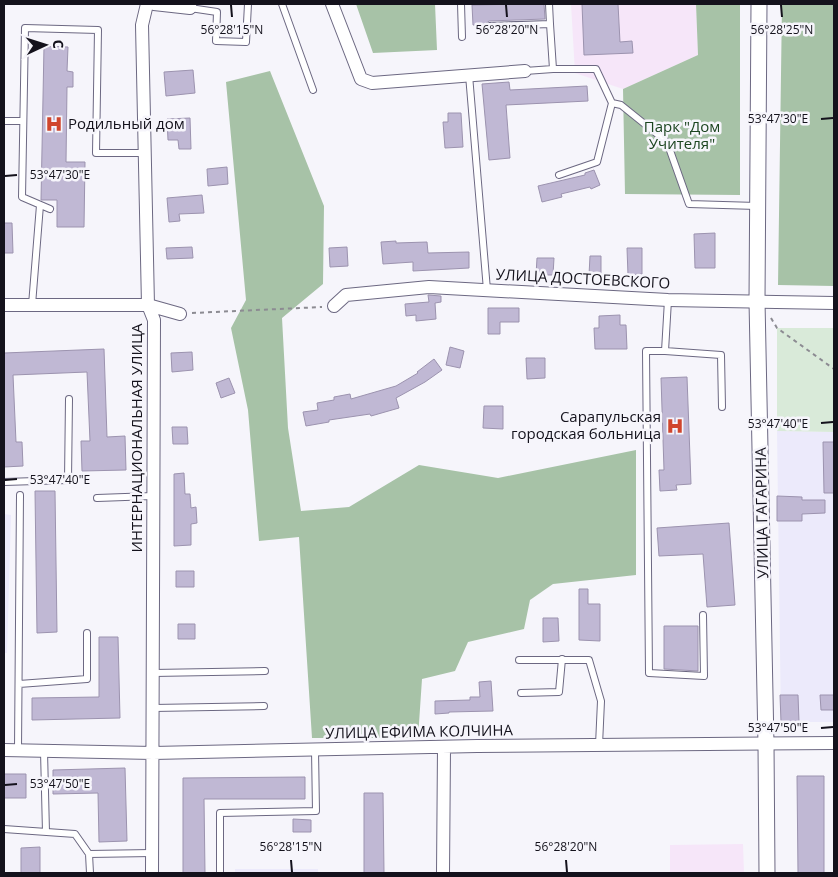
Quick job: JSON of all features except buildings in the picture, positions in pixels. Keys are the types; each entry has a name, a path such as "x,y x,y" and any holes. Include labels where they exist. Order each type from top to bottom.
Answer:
{"street":[{"name":"ИНТЕРНАЦИОНАЛЬНАЯ УЛИЦА","path":"147,4 142,24 144,153 148,305 154,320 152,873"},
{"path":"154,4 190,6"},
{"path":"332,4 361,79 372,83 525,71"},
{"name":"УЛИЦА ГАГАРИНА","path":"759,4 757,301 767,873"},
{"name":"УЛИЦА ДОСТОЕВСКОГО","path":"334,306 346,295 429,288 668,300 834,303"},
{"path":"4,305 148,305 180,314"},
{"name":"УЛИЦА ЕФИМА КОЛЧИНА","path":"4,750 153,753 477,746 834,743"},
{"path":"443,873 444,748"}],"lane":[{"path":"190,6 217,12 216,40 246,42 248,4"},
{"path":"282,4 313,90"},
{"path":"461,4 462,37"},
{"path":"549,4 553,69"},
{"path":"489,26 550,24"},
{"path":"50,210 22,197 25,28 98,30 96,152 144,153"},
{"path":"525,71 596,69 612,103 597,162 559,175"},
{"path":"469,74 487,290"},
{"path":"612,103 621,105 667,142 689,204 757,206"},
{"path":"4,121 23,121"},
{"path":"32,305 40,205"},
{"path":"665,351 668,300"},
{"path":"703,615 704,676 649,673 646,351 721,355 722,407"},
{"path":"4,482 68,480 69,399"},
{"path":"18,750 20,495"},
{"path":"97,498 153,496"},
{"path":"19,684 87,679 87,634"},
{"path":"520,693 560,692 562,659"},
{"path":"519,660 589,660 601,701 600,746"},
{"path":"154,673 265,671"},
{"path":"153,708 264,706"},
{"path":"220,873 220,813 316,812 315,750"},
{"path":"44,751 46,832"},
{"path":"4,829 75,834 89,854 90,873"},
{"path":"89,854 152,853"}],"path":[{"path":"180,314 334,306"},
{"path":"771,318 777,328 834,369"}],"shaded area":[{"path":"571,4 696,4 698,55 623,89 575,73"},
{"path":"777,431 834,432 834,722 781,722"},
{"path":"4,514 11,515 7,653 4,653"},
{"path":"743,844 744,873 670,873 670,845"},
{"path":"235,869 318,869 318,873 235,873"}],"green space":[{"path":"356,4 435,4 437,50 373,53"},
{"name":"Парк \"Дом Учителя\"","path":"696,4 740,4 740,195 625,194 623,89 698,55"},
{"path":"782,4 834,4 834,286 778,285"},
{"path":"270,71 324,206 323,284 282,318 288,428 301,511 349,507 419,465 498,478 636,450 636,575 553,584 530,600 524,629 468,642 455,671 422,679 418,738 312,738 299,537 259,541 248,410 231,328 246,300 226,82"},
{"path":"777,328 834,328 834,432 777,431"}],"place":[{"name":"Родильный дом","path":"54,124"},
{"name":"Сарапульская городская больница","path":"675,426"}]}
